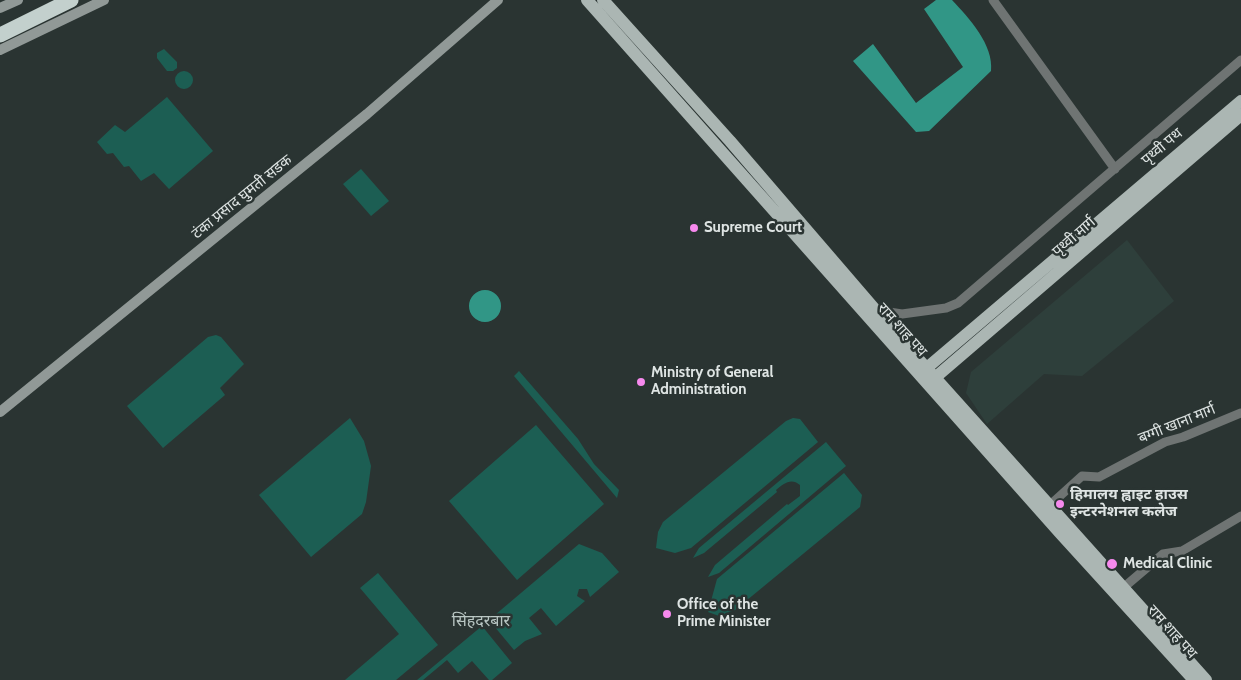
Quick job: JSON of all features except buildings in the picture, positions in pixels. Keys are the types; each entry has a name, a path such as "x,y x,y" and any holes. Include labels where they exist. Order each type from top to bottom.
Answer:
{"highway":[{"path":"0,23 48,0"},
{"path":"0,35 71,0"}],"main road":[{"name":"राम शाह पथ","path":"588,0 928,376 1194,680"},
{"name":"राम शाह पथ","path":"603,0 730,141 876,310 928,376 1050,506 1206,680"},
{"name":"पृथ्वी पथ","path":"1134,199 1241,101"},
{"name":"पृथ्वी मार्ग","path":"928,376 1134,199 1241,115"}],"street":[{"path":"0,8 18,0"},
{"path":"0,50 104,0"},
{"name":"टंका प्रसाद घुमती सडक","path":"0,412 360,120 498,0"},
{"path":"993,0 1113,171"},
{"path":"876,310 902,314 946,308 958,303 1241,60"},
{"name":"बग्गी खाना मार्ग","path":"1050,506 1082,476 1099,477 1165,442 1241,413"},
{"path":"1123,588 1163,554 1182,551 1241,516"}],"shaded area":[{"path":"936,0 952,0 973,24 989,51 991,71 929,131 916,132 853,61 873,44 916,103 963,67 924,9"},
{"path":"164,49 177,62 177,68 173,71 167,71 157,58 157,53"},
{"path":"184,71 190,74 193,80 190,86 184,89 178,86 175,80 178,74"},
{"path":"167,97 213,151 169,189 154,173 141,181 129,166 124,167 113,153 107,154 97,142 115,125 125,132"},
{"path":"361,169 389,201 371,216 343,184"},
{"path":"1127,240 1174,301 1082,376 1044,374 987,424 966,393 971,372"},
{"path":"485,290 497,294 501,306 497,318 485,322 473,318 469,306 473,294"},
{"path":"216,335 221,337 244,364 220,388 225,395 163,448 127,406 208,337"},
{"path":"519,371 578,439 594,464 619,490 617,498 514,376"},
{"path":"350,418 364,441 371,466 366,502 362,514 311,557 259,495"},
{"path":"793,418 800,419 818,442 691,548 675,553 656,548 658,532 663,522 786,421"},
{"path":"536,425 604,504 517,580 449,501"},
{"path":"826,442 846,466 719,573 708,577 715,565 787,504 800,496 800,485 790,481 781,486 776,490 777,492 704,553 693,558 699,548"},
{"path":"844,473 862,495 860,507 735,610 719,616 708,612 717,579"},
{"path":"579,544 602,553 619,572 590,597 587,589 579,589 577,596 585,601 556,626 541,608 529,618 542,634 525,641 514,650 489,620"},
{"path":"378,573 438,645 396,680 345,680 399,634 360,588"},
{"path":"482,626 512,663 492,680 489,680 472,661 458,673 447,660 423,680 417,680"}],"place":[{"name":"Supreme Court","path":"694,228"},
{"name":"Ministry of General Administration","path":"641,382"},
{"name":"हिमालय ह्वाइट हाउस इन्टरनेशनल कलेज","path":"1060,504"},
{"name":"Medical Clinic","path":"1112,564"},
{"name":"Office of the Prime Minister","path":"667,614"}],"district":[{"name":"सिंहदरबार","path":"481,621"}]}
